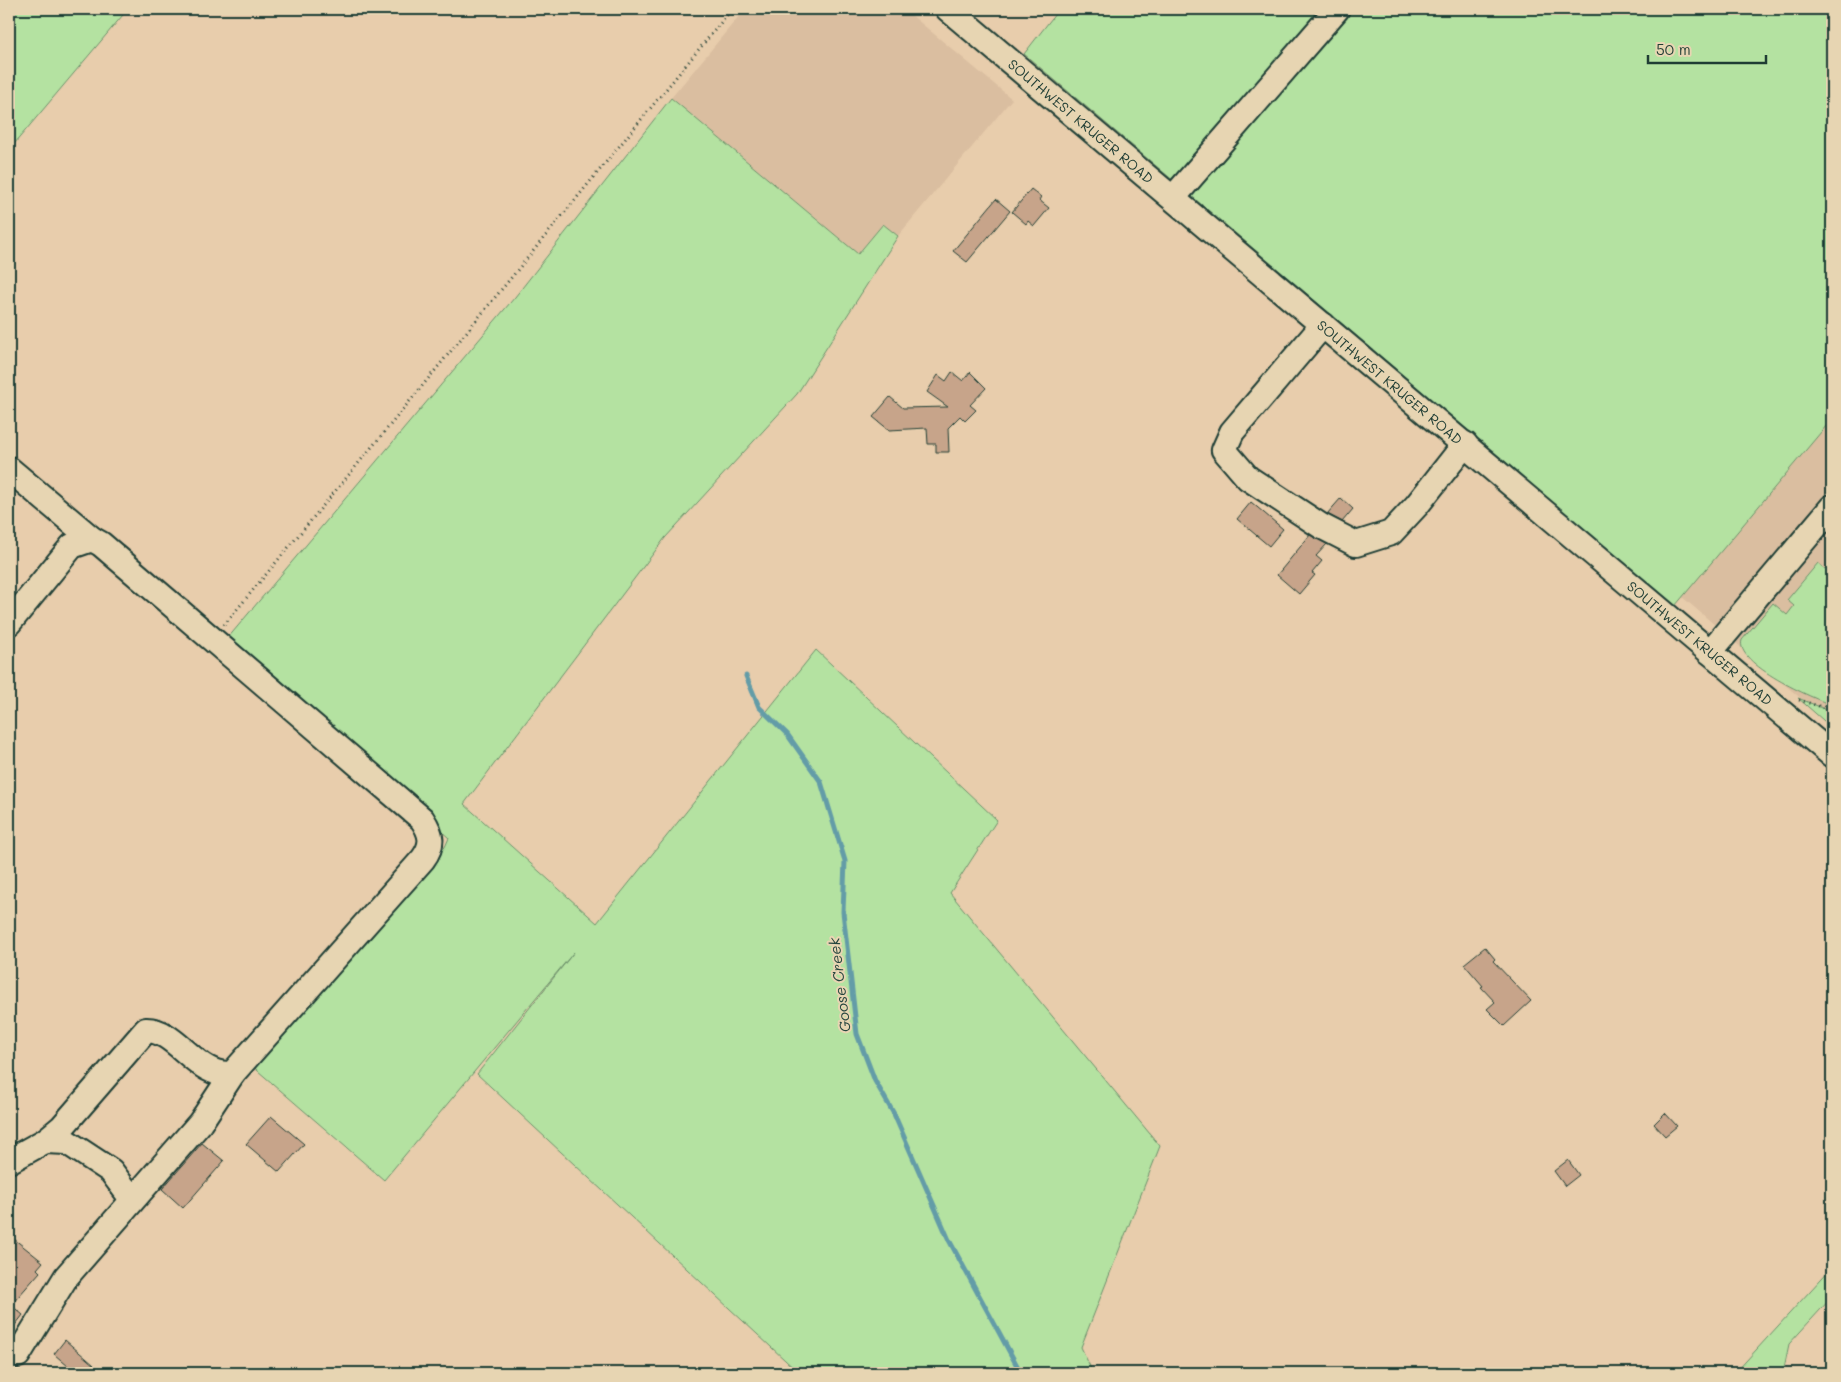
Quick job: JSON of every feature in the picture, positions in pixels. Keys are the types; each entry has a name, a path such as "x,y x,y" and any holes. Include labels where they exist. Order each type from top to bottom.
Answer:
{"street":[{"name":"SOUTHWEST KRUGER ROAD","path":"948,9 1832,755"},
{"path":"1173,198 1337,9"},
{"path":"1323,325 1232,432 1224,450 1248,478 1321,526 1356,544 1391,533 1417,505 1465,444"},
{"path":"9,469 92,539 101,544 422,819 428,828 430,838 430,849 423,859 233,1073 200,1123 66,1277 18,1359"},
{"path":"1710,652 1832,507"},
{"path":"9,623 72,546 92,539"},
{"path":"9,1161 46,1141 62,1127 146,1030 153,1030 162,1034 209,1070 224,1075 233,1073"},
{"path":"46,1141 67,1142 111,1171 132,1200"}],"path":[{"path":"210,638 221,628 391,424 732,9"},
{"path":"1791,698 1832,710"}],"shaded area":[{"path":"745,9 904,9 1012,99 898,236 883,224 858,254 671,98"},
{"path":"1832,415 1832,725 1681,596"}],"green space":[{"path":"9,9 128,9 9,150"},
{"path":"1059,9 1832,9 1832,419 1675,606 1024,54"},
{"path":"671,98 858,254 883,224 898,236 797,394 665,538 464,804 597,923 816,650 997,820 950,893 1160,1146 1081,1347 1093,1373 799,1373 477,1074 574,952 384,1180 250,1064 445,847 449,838 227,639 515,297"},
{"path":"1832,561 1832,705 1809,696 1762,670 1750,659 1743,649 1742,640 1773,603 1787,615 1794,606 1787,600 1818,563 1825,569"},
{"path":"1798,698 1832,712 1832,728"},
{"path":"1832,1267 1832,1297 1789,1344 1783,1373 1735,1373"}],"building":[{"path":"1031,189 1041,197 1039,200 1049,208 1034,226 1028,221 1026,224 1012,212"},
{"path":"996,199 1010,211 967,262 953,251"},
{"path":"952,372 963,381 970,372 986,388 970,405 976,410 965,421 960,416 948,428 949,452 936,452 936,444 928,444 927,428 889,430 873,417 890,397 903,408 948,407 927,392 938,375 946,381"},
{"path":"1341,498 1353,509 1342,522 1327,514"},
{"path":"1251,502 1283,529 1269,546 1237,519"},
{"path":"1310,535 1327,544 1316,556 1322,561 1312,573 1315,575 1299,594 1277,575"},
{"path":"1485,947 1495,959 1493,961 1531,1001 1504,1026 1487,1009 1495,1002 1464,964"},
{"path":"1665,1113 1677,1126 1665,1136 1654,1124"},
{"path":"271,1116 304,1144 279,1172 246,1144"},
{"path":"202,1143 224,1161 183,1208 162,1189"},
{"path":"1568,1160 1579,1175 1565,1186 1554,1171"},
{"path":"9,1235 43,1262 37,1269 40,1272 11,1305 23,1315 9,1333"},
{"path":"65,1340 94,1365 86,1373 76,1373 54,1354"}],"waterway":[{"name":"Goose Creek","path":"746,676 759,707 787,734 821,782 845,861 843,912 857,1034 875,1081 894,1114 949,1240 1021,1373"}]}
